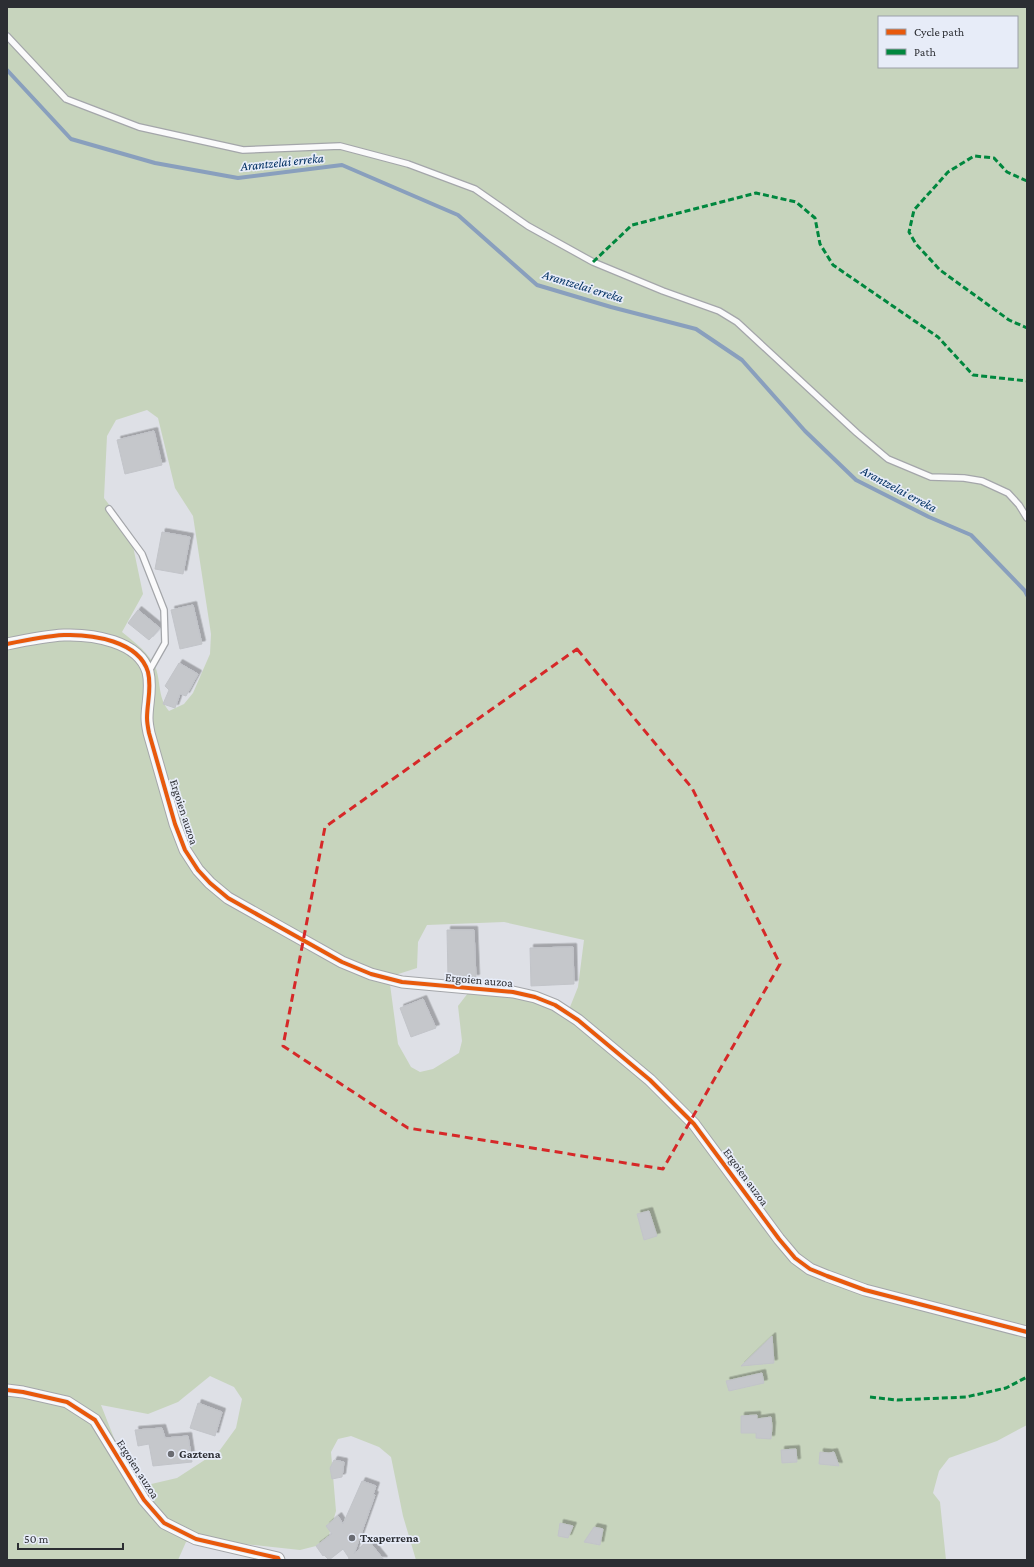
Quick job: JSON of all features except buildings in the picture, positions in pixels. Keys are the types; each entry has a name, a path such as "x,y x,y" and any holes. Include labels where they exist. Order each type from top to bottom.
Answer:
{"street":[{"name":"Ergoien auzoa","path":"7,644 64,635 92,636 114,641 132,651 143,661 148,673 150,690 147,719 149,733 180,837 185,850 198,870 210,883 228,898 342,962 370,974 402,982 513,992 535,997 555,1005 578,1020 650,1080 694,1124 779,1239 795,1258 810,1268 827,1276 866,1290 1027,1332"},
{"name":"Ergoien auzoa","path":"7,1390 67,1402 95,1420 144,1500 164,1523 196,1539 278,1558 279,1560"}],"lane":[{"path":"7,36 66,99 139,127 243,150 340,146 408,164 475,189 528,226 593,262 663,291 719,311 741,326 857,433 888,459 931,477 964,478 982,481 1008,493 1019,505 1027,518"},
{"path":"109,509 142,554 164,610 165,643 148,673"}],"highlighted area":[{"path":"577,649 692,788 780,964 663,1169 408,1128 283,1046 325,827"}],"green space":[{"path":"7,7 1027,7 1027,1425 997,1441 949,1458 939,1471 933,1493 940,1502 946,1560 416,1560 403,1516 391,1457 379,1447 351,1436 338,1439 331,1452 336,1511 329,1535 316,1546 300,1550 244,1544 186,1542 178,1560 7,1560","holes":["147,410 158,418 175,488 193,516 211,634 210,654 193,693 184,704 169,711 163,701 158,675 153,663 141,648 122,632 143,594 130,532 104,498 107,436 116,420","504,922 584,940 578,987 570,1007 558,1009 505,989 468,993 458,1006 462,1041 459,1053 433,1069 420,1072 411,1067 398,1044 389,977 417,968 418,942 427,925","210,1376 234,1387 242,1399 236,1428 220,1450 177,1478 147,1485 125,1466 101,1405 148,1414 178,1402"]}],"waterway":[{"name":"Arantzelai erreka","path":"7,70 71,139 155,163 238,178 342,165 458,215 537,285 611,307 696,329 742,360 805,431 856,480 929,517 971,535 1025,591 1027,595"}],"marked path":[{"path":"1027,181 1007,172 994,158 974,156 948,172 914,210 909,232 916,244 940,270 1009,320 1027,328"},
{"path":"593,262 632,225 756,193 796,202 815,218 820,244 833,265 938,337 973,375 1027,381"},
{"path":"870,1397 897,1400 966,1397 1006,1388 1027,1377"}],"cycle path":[{"path":"7,644 36,638 64,635 88,636 101,638 125,646 143,661 149,678 147,724 175,824 185,850 198,870 210,883 228,898 342,962 371,974 402,982 513,992 535,997 555,1005 578,1020 650,1080 694,1124 779,1239 795,1258 810,1269 865,1290 1027,1332"},
{"path":"7,1390 67,1402 95,1420 144,1500 164,1523 196,1539 278,1558 279,1560"}],"place":[{"name":"Gaztena","path":"171,1454"},
{"name":"Txaperrena","path":"352,1538"}]}
